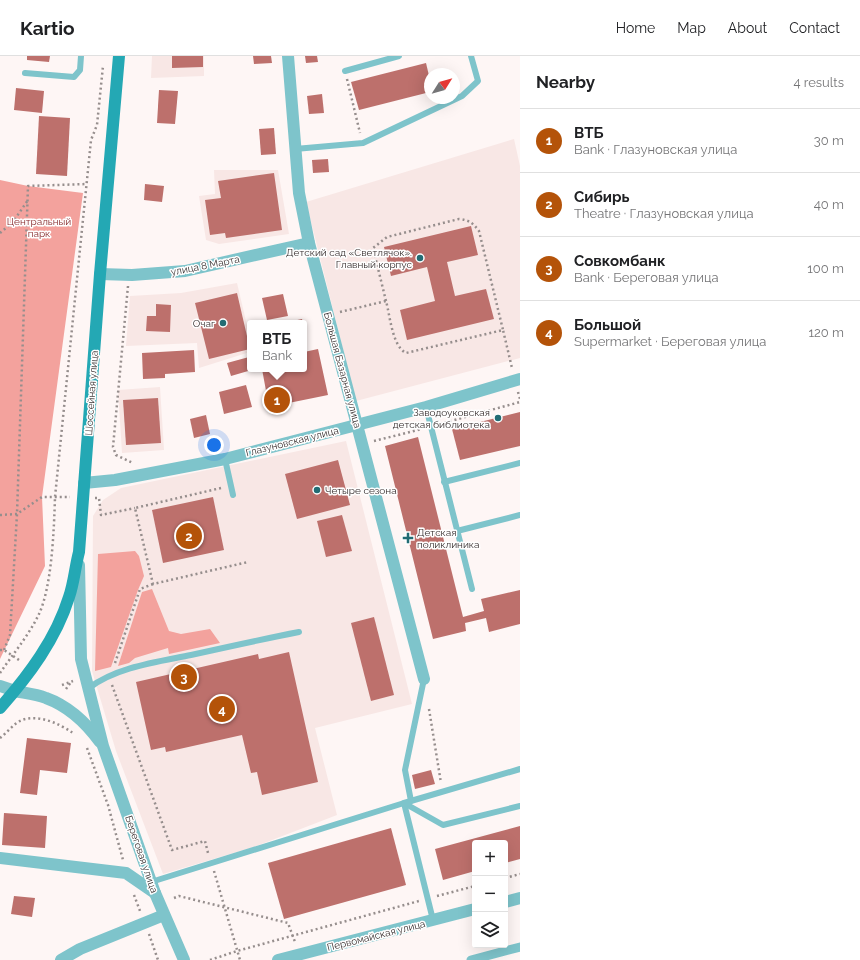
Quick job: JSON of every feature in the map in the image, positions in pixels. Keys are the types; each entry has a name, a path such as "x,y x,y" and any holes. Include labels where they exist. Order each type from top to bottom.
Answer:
{"main road":[{"name":"Шоссейная улица","path":"0,708 16,691 48,645 62,618 70,596 78,552 100,274 120,56"}],"street":[{"name":"Большая Базарная улица","path":"288,56 299,193 310,243 424,679"},
{"name":"улица 8 Марта","path":"100,274 132,275 185,271 310,243"},
{"name":"Глазуновская улица","path":"84,483 115,480 225,459 426,407 520,379"},
{"name":"Береговая улица","path":"78,552 81,659 103,746 153,887 184,960"},
{"name":"Береговая улица","path":"0,686 46,698 73,713 89,727 103,746"},
{"path":"0,858 126,873 153,887"},
{"path":"508,901 520,898"},
{"name":"Первомайская улица","path":"278,960 472,910"},
{"path":"61,960 80,948 164,915"},
{"path":"471,960 520,947"}],"lane":[{"path":"25,73 74,77 80,70 81,56"},
{"path":"346,71 399,56"},
{"path":"295,149 363,143 462,96 478,81 471,56"},
{"path":"426,407 472,589"},
{"path":"225,459 233,495"},
{"path":"444,482 520,463"},
{"path":"457,531 520,515"},
{"path":"89,688 101,679 153,663 299,632"},
{"path":"412,801 405,770 424,679"},
{"path":"153,887 404,803 520,769"},
{"path":"404,803 443,825 520,806"},
{"path":"404,803 433,920"}],"path":[{"path":"0,674 33,624 46,595 54,534 55,497 91,140 97,125 103,64"},
{"path":"346,71 363,143"},
{"path":"4,650 10,636 17,514 28,186 87,184"},
{"path":"0,233 13,222 28,200"},
{"path":"503,330 406,352 400,350 396,344 373,248 387,237 459,219 467,220 473,223 479,231 511,361"},
{"path":"129,284 113,447 116,455 136,466"},
{"path":"334,314 386,301"},
{"path":"153,584 135,508 231,486"},
{"path":"0,515 17,514 42,497 55,497"},
{"path":"209,856 205,841 172,850 110,676 140,590 153,584 248,562"},
{"path":"0,650 4,650 19,660"},
{"path":"62,685 75,680"},
{"path":"66,689 71,682"},
{"path":"427,702 442,792"},
{"path":"0,738 10,728 22,720 34,718 49,721 66,728 77,736"},
{"path":"86,745 108,805 126,873"},
{"path":"214,871 240,960"},
{"path":"508,877 520,874"},
{"path":"210,960 293,935 472,887"},
{"path":"174,898 179,896 288,923 298,955"}],"shaded area":[{"path":"152,56 204,56 204,76 151,78"},
{"name":"Детский сад «Светлячок». Главный корпус","path":"514,139 520,166 520,358 356,401 306,202"},
{"path":"214,170 278,170 289,234 219,244 206,240 199,196 215,194"},
{"path":"237,283 247,325 247,353 199,368 197,343 126,346 130,296 181,293"},
{"path":"160,387 164,450 122,453 118,390"},
{"path":"346,441 412,704 315,728 337,815 254,847 163,874 116,751 92,671 93,516 103,500 121,488"}],"green space":[{"name":"Центральный парк","path":"0,180 28,186 83,193 42,497 45,566 0,659"},
{"path":"135,551 139,556 144,576 111,667 95,671 98,554"},
{"path":"152,589 169,631 181,634 210,629 220,643 169,654 168,648 135,658 129,663 118,666 142,592"}],"building":[{"path":"27,56 50,56 49,62 27,60"},
{"path":"172,56 203,56 203,67 172,68"},
{"path":"253,56 271,56 272,63 254,64"},
{"path":"305,56 317,56 318,62 306,63"},
{"path":"426,63 427,68 424,68 424,94 359,110 351,82"},
{"path":"16,88 44,91 42,113 14,110"},
{"path":"159,90 178,91 175,124 157,123"},
{"path":"322,94 324,113 309,114 307,96"},
{"path":"39,116 70,118 67,176 36,174"},
{"path":"274,128 276,154 261,155 259,129"},
{"path":"328,159 329,172 313,173 312,160"},
{"path":"274,173 282,230 226,238 225,233 210,235 205,200 221,198 218,181"},
{"path":"145,184 164,186 162,202 144,200"},
{"path":"471,226 478,255 447,262 455,296 486,289 494,319 407,340 400,310 435,301 427,267 391,276 384,247"},
{"name":"Очаг","path":"237,293 247,336 247,350 209,359 195,303"},
{"path":"283,294 288,316 267,320 262,298"},
{"path":"156,304 171,305 170,332 146,331 147,316 156,316"},
{"path":"318,349 328,395 269,407 263,372 307,372 307,351"},
{"path":"194,350 195,372 165,374 165,378 143,379 142,353"},
{"path":"247,358 247,371 231,376 227,363"},
{"path":"246,385 252,407 224,414 219,392"},
{"path":"158,398 161,443 126,445 123,400"},
{"path":"520,412 520,446 460,460 452,429"},
{"path":"206,415 210,434 194,438 190,419"},
{"path":"418,437 463,617 484,611 481,599 520,590 520,624 489,632 486,618 465,623 466,631 433,639 385,446"},
{"name":"Четыре сезона","path":"338,460 350,505 297,519 285,474"},
{"path":"213,497 224,550 163,563 152,510"},
{"path":"342,515 352,551 326,557 317,521"},
{"path":"374,617 394,695 371,701 351,623"},
{"path":"289,652 318,782 262,795 257,772 251,773 242,735 166,752 165,747 151,750 136,682 258,654 259,659"},
{"path":"27,738 71,743 67,773 40,770 37,795 20,793"},
{"path":"431,770 435,784 415,789 412,775"},
{"path":"4,813 47,816 45,848 2,845"},
{"path":"520,826 520,859 508,862 508,840 472,840 472,872 443,880 435,849"},
{"path":"391,828 406,885 284,919 268,863"},
{"path":"14,896 35,898 32,917 11,914"}],"place":[{"name":"Детский сад «Светлячок». Главный корпус","path":"420,258"},
{"name":"Очаг","path":"223,323"},
{"name":"ВТБ","path":"277,400"},
{"name":"Заводоуковская детская библиотека","path":"498,418"},
{"name":"Четыре сезона","path":"317,490"},
{"name":"Сибирь","path":"189,536"},
{"name":"Детская поликлиника","path":"408,538"},
{"name":"Совкомбанк","path":"184,677"},
{"name":"Большой","path":"222,709"}]}
